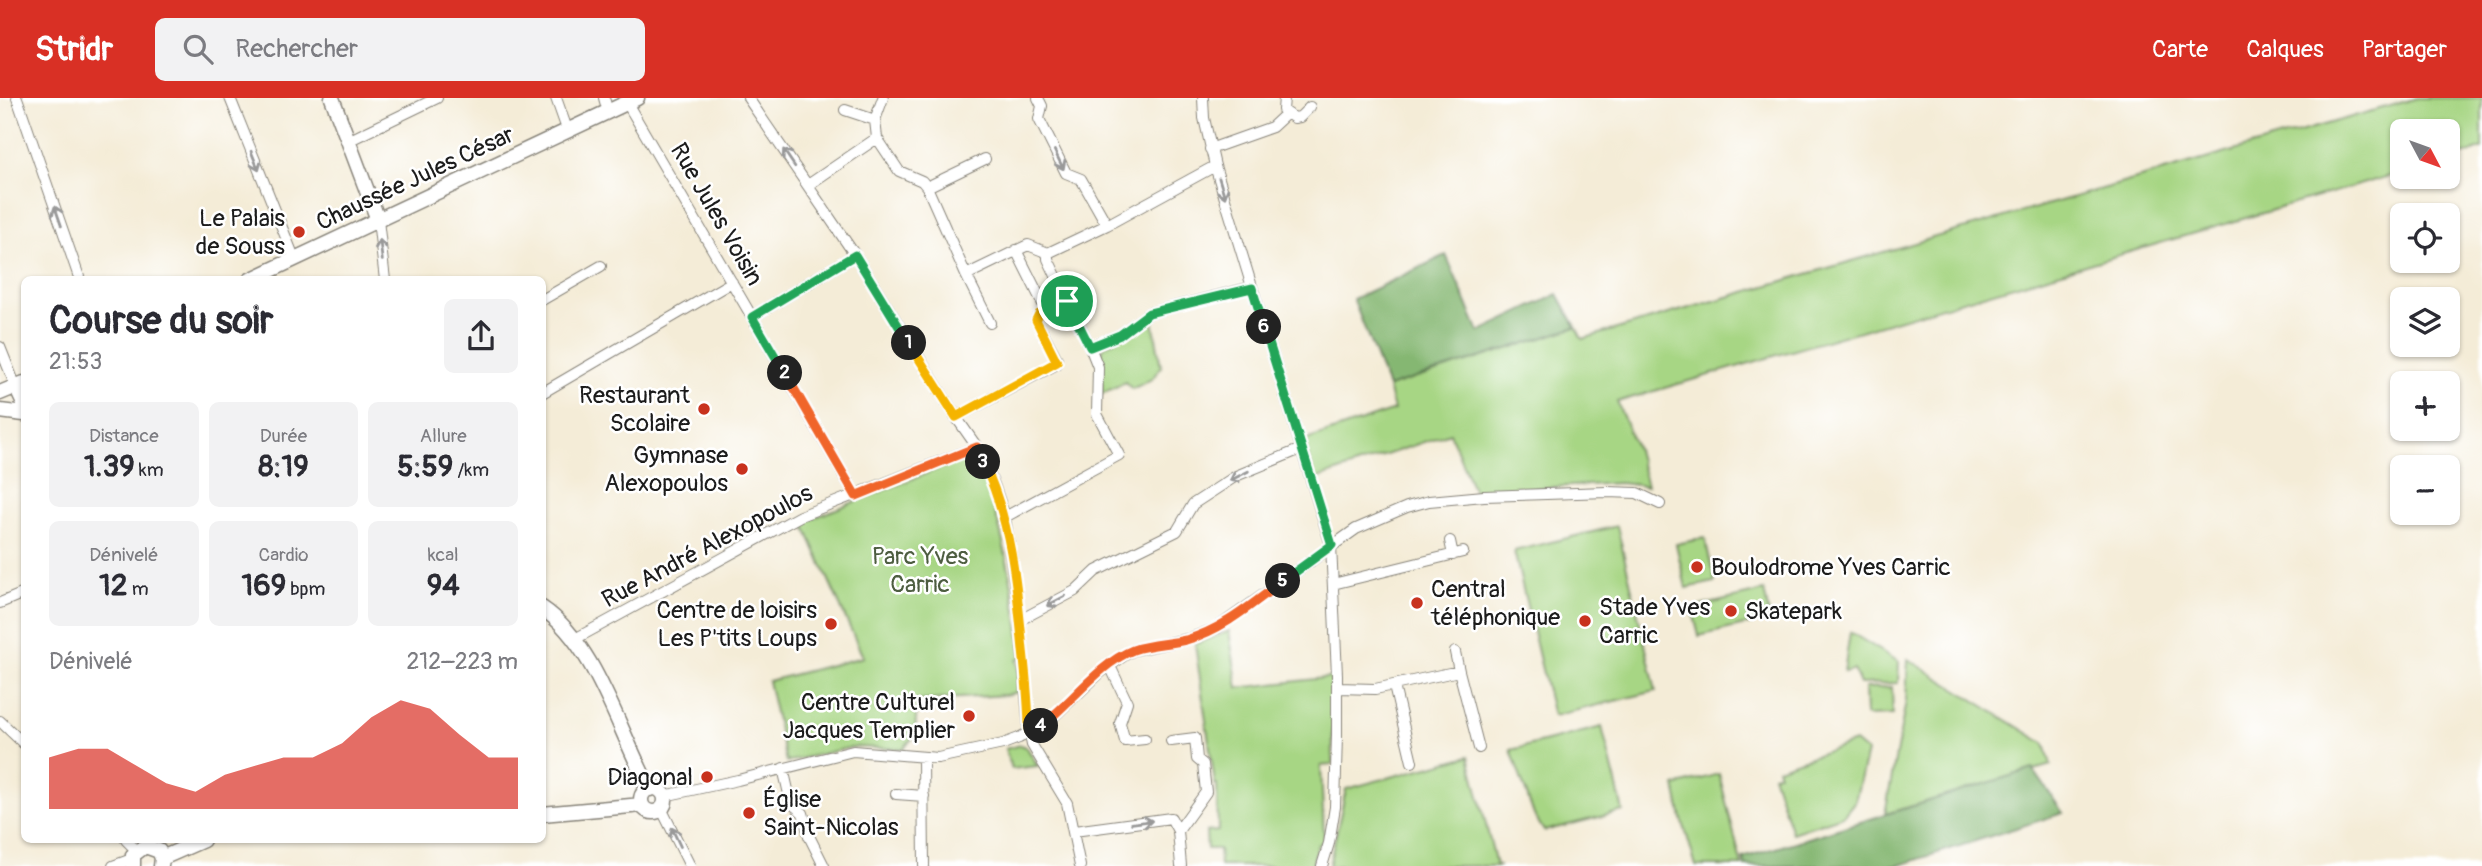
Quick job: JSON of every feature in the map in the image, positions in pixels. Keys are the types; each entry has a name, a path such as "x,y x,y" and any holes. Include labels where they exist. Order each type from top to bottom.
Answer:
{"street":[{"path":"17,98 79,276"},
{"path":"229,98 295,260"},
{"path":"332,98 378,220 385,276"},
{"path":"348,141 437,98"},
{"path":"556,98 568,132"},
{"path":"748,98 855,255 977,447 994,485 1005,517 1020,620 1032,745 1068,803 1080,866"},
{"path":"883,98 876,120 877,138 899,171 922,181 927,187 990,323"},
{"path":"1038,98 1042,107 1039,119 1066,173 1081,179 1107,225"},
{"path":"1203,98 1203,118 1210,149 1332,545 1338,688 1335,807 1322,866"},
{"path":"1284,98 1282,105 1286,114 1298,118 1310,107"},
{"name":"Chaussée Jules César","path":"259,276 568,132 606,105 632,100"},
{"name":"Rue Jules Voisin","path":"632,100 752,317 855,255"},
{"path":"845,110 876,120"},
{"path":"1210,149 1272,127 1286,114"},
{"path":"808,185 877,138"},
{"path":"927,187 985,159"},
{"path":"1048,256 1215,166"},
{"path":"966,275 1028,245 1048,256 1098,367 1097,414 1119,455 1005,517"},
{"path":"1016,250 1046,310"},
{"path":"546,298 601,266"},
{"path":"546,391 732,282"},
{"path":"1090,347 1120,335 1149,313 1252,288"},
{"path":"956,417 1057,362 1036,320 1039,314 1067,301"},
{"path":"752,317 856,496"},
{"path":"0,346 20,385 0,393"},
{"path":"0,411 21,414"},
{"name":"Rue André Alexopoulos","path":"575,639 800,516 977,447"},
{"path":"1020,620 1075,591 1096,571 1177,531 1193,504 1236,476 1301,449"},
{"path":"546,814 642,805 653,812 663,802 853,751 938,758 1003,744 1049,720 1110,666 1134,650 1188,639 1217,628 1356,529 1407,507 1429,501 1484,496 1607,492 1637,493 1660,504"},
{"path":"1333,584 1458,554 1451,541"},
{"path":"0,603 21,594"},
{"path":"546,611 575,639 592,668 650,789"},
{"path":"1455,652 1479,748"},
{"path":"1110,666 1127,702 1120,723 1125,741 1145,738"},
{"path":"1338,688 1375,689 1459,671"},
{"path":"1394,686 1412,762"},
{"path":"0,721 5,732 21,742"},
{"path":"1171,741 1195,738 1197,759 1203,764 1206,792 1178,831"},
{"path":"923,758 924,866"},
{"path":"783,768 792,803 803,813 809,836 824,866"},
{"path":"642,805 642,795 650,789 658,790 690,866"},
{"path":"896,794 924,796"},
{"path":"1074,831 1171,818 1178,831 1181,866"},
{"path":"164,860 182,843"},
{"path":"164,860 197,843"},
{"path":"113,866 150,846 164,860"}],"green space":[{"path":"2417,98 2482,98 2482,149 2460,155 2460,119 2390,119 2390,176 1617,402 1637,450 1647,486 1620,483 1474,492 1450,433 1316,479 1303,441 1394,410 1388,387 1576,327 1582,339"},
{"path":"1446,255 1479,332 1558,294 1576,327 1388,387 1353,299"},
{"path":"1153,320 1161,367 1152,379 1132,389 1125,382 1102,394 1100,356 1104,347"},
{"name":"Parc Yves Carric","path":"968,457 977,461 986,483 1006,557 1022,657 1017,659 1021,691 1006,695 915,701 915,735 903,749 853,747 786,762 768,681 863,657 803,522"},
{"name":"Stade Yves Carric","path":"1617,526 1656,691 1553,716 1514,551"},
{"name":"Boulodrome Yves Carric","path":"1705,538 1715,582 1686,588 1676,544"},
{"name":"Skatepark","path":"1764,591 1770,619 1699,636 1692,608"},
{"path":"1229,631 1238,688 1332,677 1333,764 1321,766 1324,837 1322,844 1318,844 1312,866 1220,866 1219,849 1207,849 1206,832 1218,831 1217,784 1195,644"},
{"path":"1850,632 1899,662 1898,683 1860,684 1854,670 1844,672"},
{"path":"1908,659 2045,744 2051,765 1885,814 1906,701"},
{"path":"1892,687 1893,715 1866,716 1865,688"},
{"path":"1602,727 1623,811 1544,831 1534,815 1511,750"},
{"path":"1855,742 1867,752 1855,801 1843,816 1792,833 1773,775 1779,773 1777,768"},
{"path":"1021,745 1027,748 1038,766 1012,769 1005,749"},
{"path":"1469,756 1496,865 1500,866 1329,866 1346,789"},
{"path":"2033,769 2063,813 1897,866 1745,866 1743,858"},
{"path":"1719,774 1742,866 1696,866 1675,786"}],"place":[{"name":"Le Palais de Souss","path":"299,232"},
{"name":"Restaurant Scolaire","path":"704,409"},
{"name":"Gymnase Alexopoulos","path":"742,469"},
{"name":"Boulodrome Yves Carric","path":"1697,567"},
{"name":"Central téléphonique","path":"1417,603"},
{"name":"Skatepark","path":"1731,611"},
{"name":"Stade Yves Carric","path":"1585,621"},
{"name":"Centre de loisirs Les P'tits Loups","path":"831,624"},
{"name":"Centre Culturel Jacques Templier","path":"969,716"},
{"name":"Diagonal","path":"707,777"},
{"name":"Église Saint-Nicolas","path":"749,813"}],"route":[{"path":"855,255 956,417 1055,365 1057,359 1036,320 1039,314 1067,301 1090,347 1120,335 1149,313 1252,288 1332,545 1210,632 1134,650 1119,659 1049,720 1029,731 1020,620 1005,517 977,447 856,496 752,317 855,255"}]}
